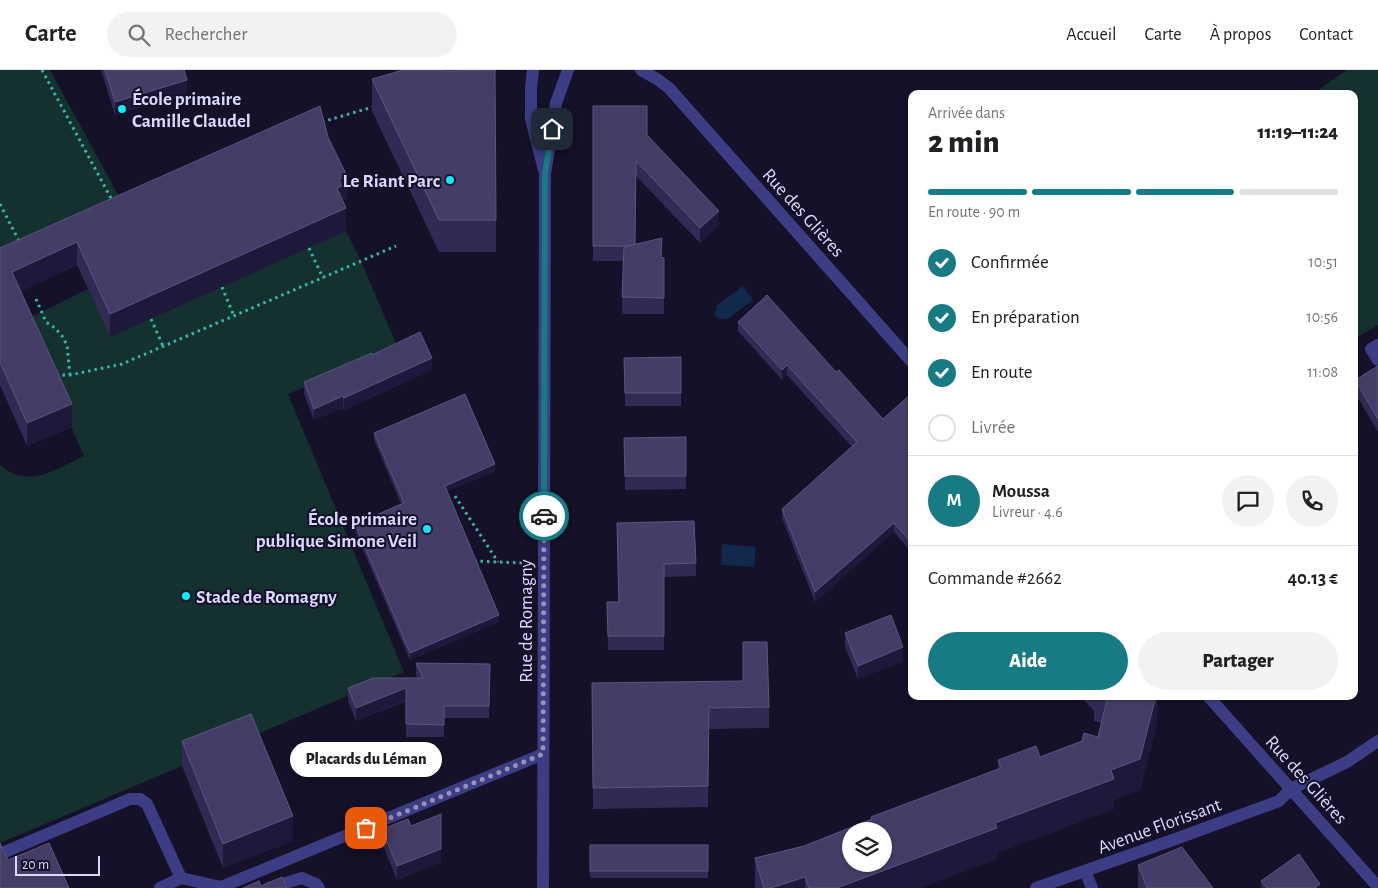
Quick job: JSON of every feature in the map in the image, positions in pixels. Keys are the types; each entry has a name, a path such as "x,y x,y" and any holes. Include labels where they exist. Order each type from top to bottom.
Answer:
{"street":[{"name":"Rue de Romagny","path":"533,70 531,88 532,128 545,174"},
{"name":"Rue de Romagny","path":"542,888 545,174 556,103 568,70"},
{"name":"Rue des Glières","path":"641,70 658,78 669,88 908,358"},
{"name":"Rue des Glières","path":"662,70 669,88"},
{"path":"1378,345 1371,349 1378,360"},
{"name":"Rue des Glières","path":"1212,700 1378,887"},
{"name":"Avenue Florissant","path":"1036,888 1279,801 1290,789 1348,762 1378,741"},
{"path":"160,888 181,878 216,887 227,886 543,754"},
{"path":"0,854 122,802 137,798 147,804 181,878"},
{"path":"1085,871 1092,888"},
{"path":"269,888 302,878 316,884 320,888"}],"path":[{"path":"42,70 117,209"},
{"path":"314,125 380,104"},
{"path":"0,204 20,243"},
{"path":"48,374 70,375 122,364 396,246"},
{"path":"309,248 323,278"},
{"path":"222,287 234,316"},
{"path":"36,299 46,322 62,336 67,345 70,375"},
{"path":"151,319 163,346"},
{"path":"455,496 498,562"},
{"path":"474,561 544,563"}],"green space":[{"path":"0,70 50,70 128,213 0,270"},
{"path":"1347,70 1378,70 1378,325 1358,337 1358,90 1318,90"},
{"name":"Stade de Romagny","path":"346,231 361,261 397,346 288,394 404,672 0,843 0,465 10,472 32,477 52,471 84,456 24,321 88,289 110,337"}],"water":[{"path":"743,286 753,300 726,320 724,318 717,318 714,313 717,308 716,306"},
{"path":"722,544 756,547 754,567 721,565"}],"building":[{"path":"105,70 184,70 187,80 115,102"},
{"name":"Le Riant Parc","path":"403,70 495,70 496,220 439,220 372,79"},
{"path":"320,106 328,137 347,176 339,179 342,186 337,188 346,208 110,314 77,242 12,272 72,404 27,423 0,362 0,248"},
{"path":"593,106 647,106 647,135 719,211 700,228 636,161 635,244 628,246 593,246"},
{"path":"662,238 661,257 664,258 664,298 622,297 624,247"},
{"path":"767,295 836,372 839,370 883,419 908,397 908,539 894,523 815,592 782,509 857,442 787,365 782,370 738,322"},
{"path":"420,332 432,358 344,398 343,396 314,409 304,382 372,353 372,355"},
{"path":"681,357 681,393 625,393 624,358"},
{"path":"1378,366 1378,419 1358,385 1358,378"},
{"path":"465,394 495,464 445,486 499,615 410,653 355,524 404,503 374,433"},
{"path":"686,437 686,476 625,476 624,438"},
{"path":"694,521 696,563 664,564 664,636 608,636 607,602 619,602 617,523"},
{"path":"891,615 903,647 858,666 845,633"},
{"path":"743,642 767,642 769,707 710,708 709,706 708,786 593,788 592,683 743,681"},
{"path":"416,663 490,664 489,706 444,706 444,725 406,724 406,688 356,708 348,688 373,678 423,678"},
{"path":"1107,700 1155,700 1140,759 1111,770 1114,779 995,823 997,828 892,867 892,822 864,822 872,819 871,817 1001,768 998,760 1036,746 1040,757 1082,741 1084,733 1098,737"},
{"path":"251,714 293,816 223,844 182,741"},
{"path":"441,814 441,849 397,866 382,829 408,819 411,826"},
{"path":"842,831 842,872 880,872 837,888 809,888 805,877 771,888 764,888 755,858 804,846"},
{"path":"0,843 8,860 49,843 69,888 0,888"},
{"path":"590,845 708,845 708,871 590,871"},
{"path":"1182,847 1213,888 1147,888 1138,865"},
{"path":"1299,854 1320,884 1315,888 1267,888 1261,881"},
{"path":"282,877 287,888 243,888 259,881 261,886"}],"way so far":[{"path":"366,828 543,754 544,516"}],"place":[{"name":"École primaire Camille Claudel","path":"122,109"},
{"name":"Le Riant Parc","path":"450,180"},
{"name":"École primaire publique Simone Veil","path":"427,529"},
{"name":"Stade de Romagny","path":"186,596"},
{"name":"Placards du Léman","path":"366,828"}],"route":[{"path":"544,516 545,174 552,129"}]}
